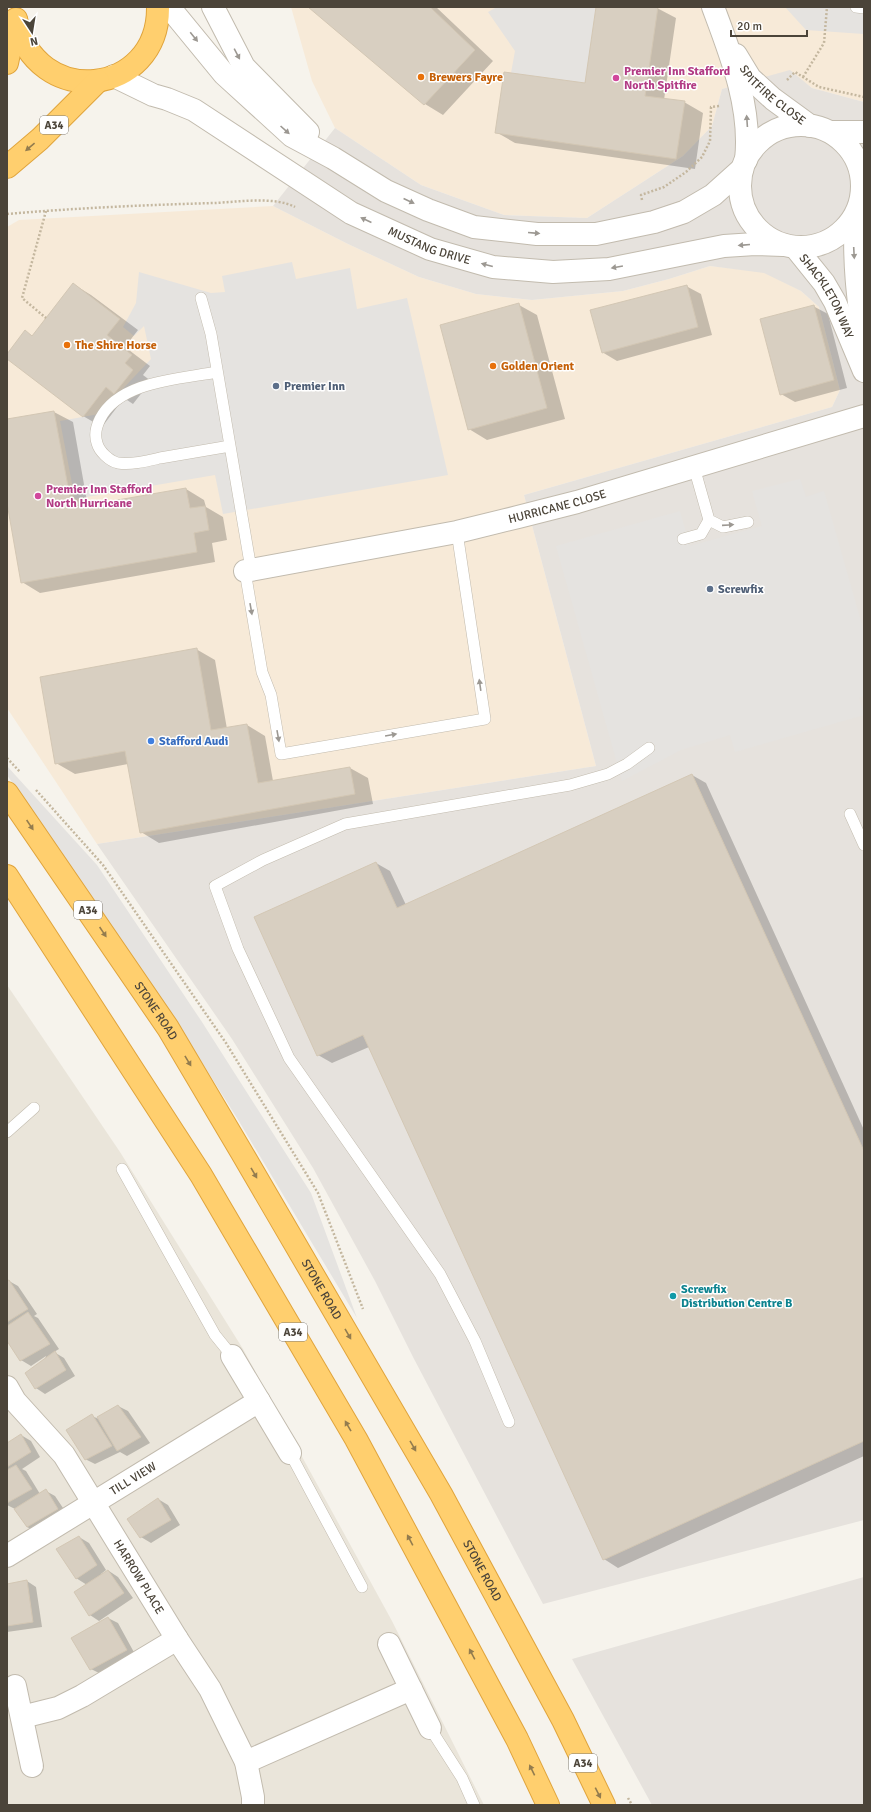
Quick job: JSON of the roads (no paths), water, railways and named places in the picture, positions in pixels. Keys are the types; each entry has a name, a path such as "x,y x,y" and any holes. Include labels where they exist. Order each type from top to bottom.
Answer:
{"highway":[{"path":"16,13 19,33 25,46 44,67 56,75 70,80 84,82 106,78 136,62 145,52 156,28 158,7"},
{"path":"7,63 16,13"},
{"name":"A34","path":"7,167 40,139 106,78"},
{"name":"STONE ROAD","path":"7,793 168,1028 242,1153 441,1494 563,1720 604,1805"},
{"name":"A34","path":"7,876 201,1175 356,1439 517,1739 548,1805"}],"street":[{"path":"169,7 224,74 292,136 333,158 386,191 428,210 474,227 537,234 596,234 654,222 684,212 714,195 744,164 754,146 775,131 792,126 810,126 831,132 864,132"},
{"path":"213,7 244,67 333,158"},
{"name":"SPITFIRE CLOSE","path":"713,7 725,39 746,112 748,142 744,164"},
{"name":"SPITFIRE CLOSE","path":"725,39 750,78 773,100 810,126"},
{"name":"MUSTANG DRIVE","path":"106,78 194,110 351,213 430,249 493,267 553,272 608,269 724,246 755,244 789,246"},
{"path":"744,164 740,186 742,200 749,220 759,231 769,239 789,246 804,248 821,245 840,234 849,225 856,214 862,199 863,186 861,172 855,155 843,141 831,132"},
{"name":"SHACKLETON WAY","path":"856,214 854,245 856,278 864,343"},
{"name":"SHACKLETON WAY","path":"789,246 824,283 835,302 864,371"},
{"name":"HURRICANE CLOSE","path":"248,570 457,532 578,502 864,416"},
{"path":"232,1356 290,1452"},
{"name":"HARROW PLACE","path":"10,1398 64,1455 177,1639 210,1689 246,1762 253,1797 253,1805"},
{"name":"TILL VIEW","path":"7,1556 259,1401"},
{"path":"22,1717 58,1708 82,1696 177,1639"},
{"path":"390,1644 430,1728"},
{"path":"15,1686 32,1766"},
{"path":"246,1762 411,1689"}],"lane":[{"path":"856,7 864,8"},
{"path":"201,298 211,334 230,446 262,672 271,695 281,754 485,719 457,532"},
{"path":"217,372 152,384 134,389 116,400 102,416 95,430 96,442 102,454 116,463 135,463 230,446"},
{"path":"684,539 701,534 709,520 694,467"},
{"path":"709,520 723,527 748,522"},
{"path":"509,1422 475,1341 440,1274 289,1058 238,949 214,886 263,860 346,824 570,785 608,774 627,764 649,748"},
{"path":"850,814 864,845"},
{"path":"7,1132 34,1108"},
{"path":"122,1169 215,1335 232,1356"},
{"path":"290,1452 362,1587"},
{"path":"430,1728 462,1778 474,1805"}],"place":[{"name":"Brewers Fayre","path":"421,77"},
{"name":"Premier Inn Stafford North Spitfire","path":"616,78"},
{"name":"The Shire Horse","path":"67,345"},
{"name":"Golden Orient","path":"493,366"},
{"name":"Premier Inn","path":"276,386"},
{"name":"Premier Inn Stafford North Hurricane","path":"38,496"},
{"name":"Screwfix","path":"710,589"},
{"name":"Stafford Audi","path":"151,741"},
{"name":"Screwfix Distribution Centre B","path":"673,1296"}]}
